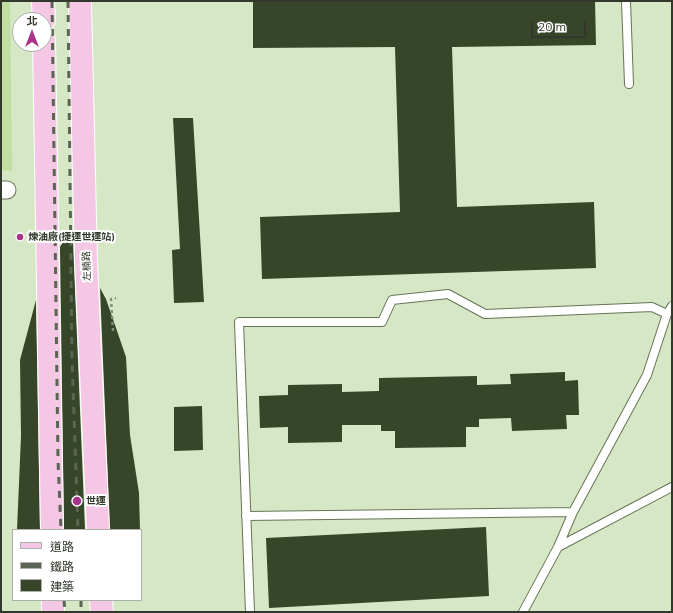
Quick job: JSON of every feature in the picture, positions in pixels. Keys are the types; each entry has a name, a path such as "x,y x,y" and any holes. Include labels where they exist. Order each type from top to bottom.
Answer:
{"main road":[{"path":"43,1 44,12"},
{"name":"左楠路","path":"80,1 86,261 98,529"},
{"path":"44,52 52,529"},
{"path":"52,601 53,612"},
{"path":"101,601 102,612"}],"lane":[{"path":"626,1 629,84"},
{"path":"250,612 239,322 382,322 392,300 448,294 485,314 652,307 667,314"},
{"path":"522,612 558,547 573,512 647,375 667,314 672,306"},
{"path":"558,547 672,487"},
{"path":"246,516 573,512"}],"path":[{"path":"113,331 111,299 116,298"}],"green space":[{"path":"1,1 10,1 12,171 1,170"}],"building":[{"path":"595,1 596,45 452,47 457,207 594,202 596,268 262,279 260,217 400,212 395,47 253,48 253,2"},
{"path":"173,118 193,118 204,302 174,303 172,250 180,249"},
{"path":"68,233 73,241 85,529 64,529 60,247"},
{"path":"100,288 106,299 126,357 130,435 139,493 140,529 110,529"},
{"path":"36,300 40,529 17,529 21,436 20,360"},
{"path":"565,372 565,381 578,380 579,415 566,415 567,429 512,431 511,418 479,419 479,427 466,427 466,447 395,448 395,431 381,431 381,425 342,425 342,442 288,443 288,427 260,428 259,396 288,395 288,385 342,384 342,392 379,391 379,378 477,376 477,385 511,384 510,374"},
{"path":"202,406 203,450 174,451 174,407"},
{"path":"486,527 489,596 269,608 266,538"}],"railway":[{"path":"52,1 58,460 61,529"},
{"path":"68,1 72,358 78,529"},
{"path":"64,601 65,612"},
{"path":"81,601 81,612"}],"place":[{"name":"煉油廠(捷運世運站)","path":"20,237"},
{"name":"世運","path":"77,501"}]}
